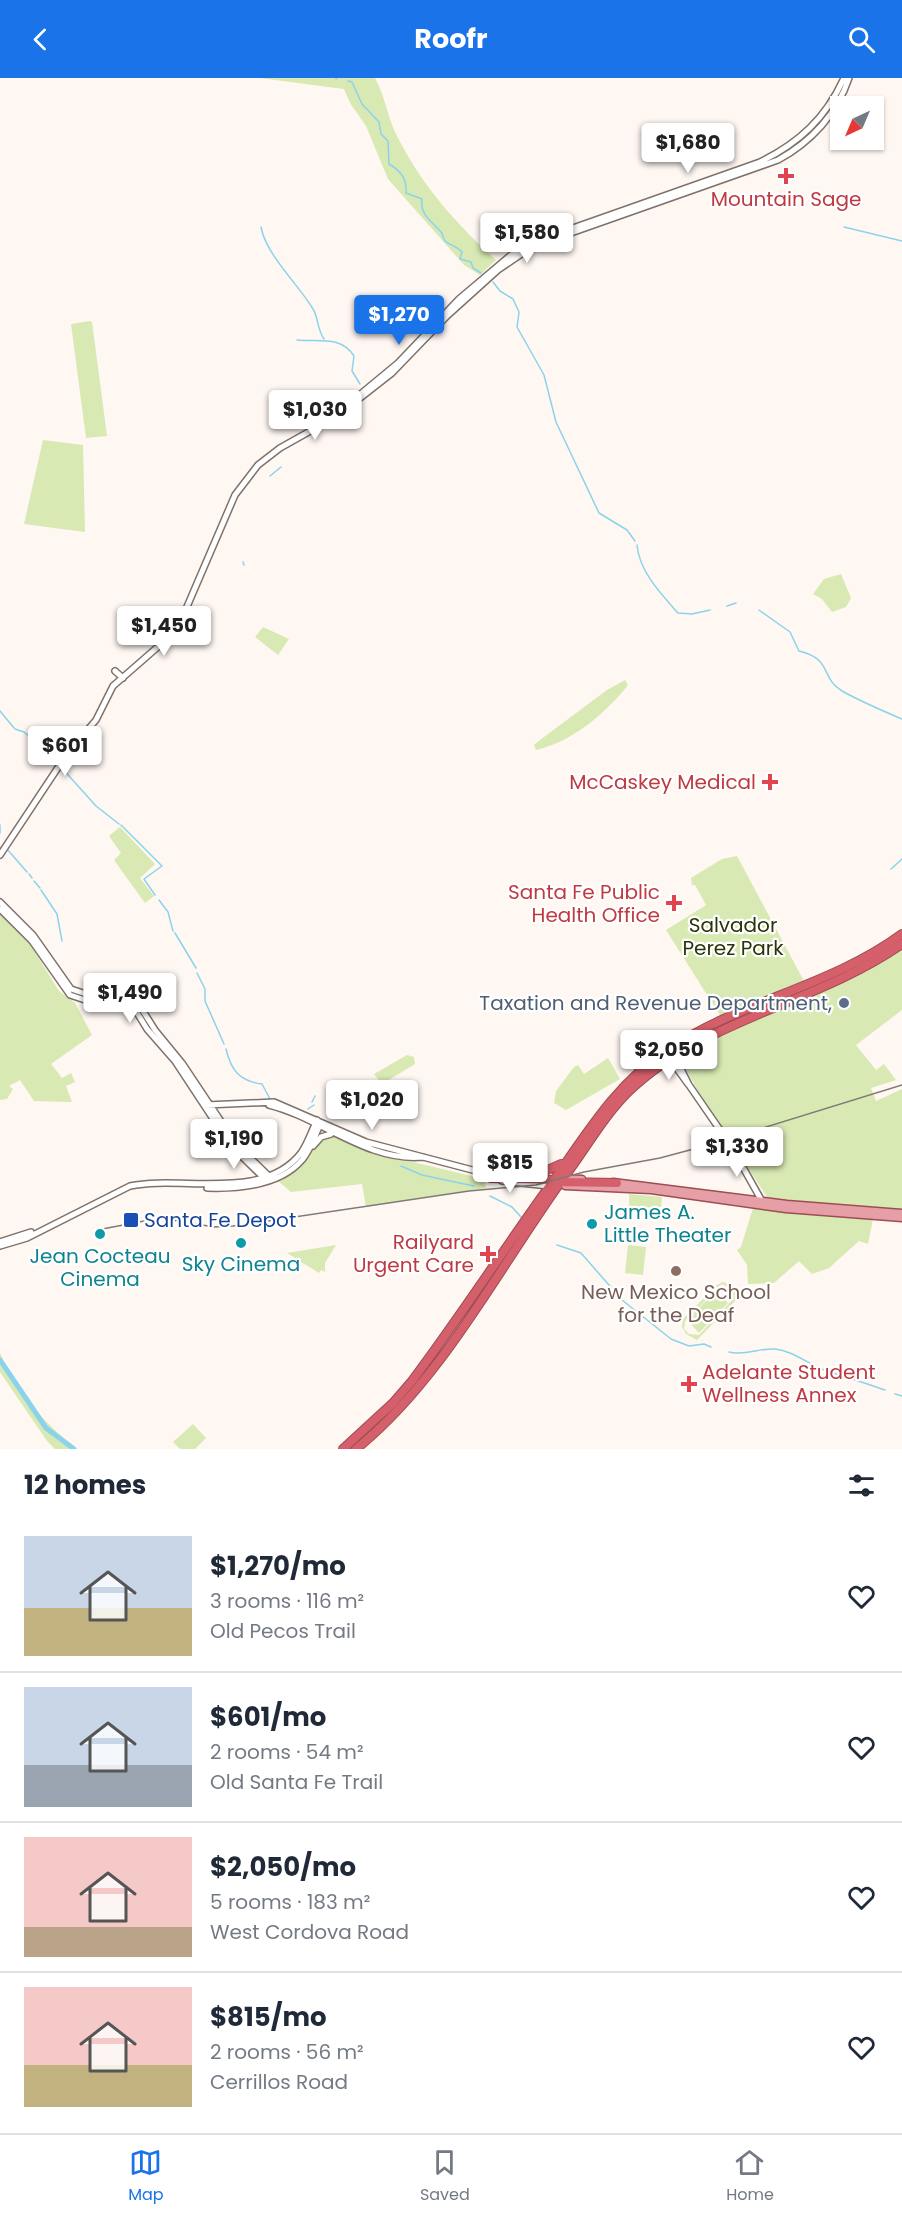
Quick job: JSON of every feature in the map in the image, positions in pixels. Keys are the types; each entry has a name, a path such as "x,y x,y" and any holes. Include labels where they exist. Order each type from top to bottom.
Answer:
{"highway":[{"path":"513,1175 555,1168 572,1152 615,1095 669,1053 706,1028 848,968 902,934"},
{"path":"343,1449 393,1403 412,1381 541,1197 571,1168 613,1109 669,1053 846,978 902,944"},
{"path":"356,1449 387,1420 428,1373 527,1232 572,1152"},
{"path":"491,1178 617,1183"},
{"path":"533,1185 541,1190 541,1197"}],"main road":[{"path":"334,416 398,363 459,299 511,255 544,238 760,162 782,151 796,142 820,118 844,78"},
{"path":"0,855 66,754 96,720 112,689 163,642 186,611 226,514 242,483 256,467 280,447 334,416 401,365 447,316 510,261 554,239 778,160 800,146 824,124 843,95 849,78"},
{"path":"116,671 123,678"},
{"path":"0,902 30,931 71,989 89,995 114,990 126,993 136,1000 154,1033"},
{"path":"0,909 20,928 68,993 78,999 90,1000 117,996 129,1001 168,1050 240,1150 268,1178"},
{"path":"20,928 30,931"},
{"path":"59,983 63,993 78,1002"},
{"path":"168,1050 182,1063 231,1146 268,1178"},
{"path":"669,1053 682,1080 689,1085 731,1146 763,1203"},
{"path":"175,1061 188,1073"},
{"path":"206,1105 264,1103 294,1113 334,1134 376,1150 413,1158 425,1157"},
{"path":"221,1105 216,1111 229,1135"},
{"path":"317,1124 366,1142 480,1172 557,1182 710,1195"},
{"path":"303,1159 317,1124"},
{"path":"2,1244 28,1235 130,1188 130,1186 147,1183 210,1185 268,1178 302,1152 317,1124"},
{"path":"130,1188 218,1188 268,1178 303,1159 321,1137 334,1134"},
{"path":"480,1172 491,1178 533,1185 557,1182"},
{"path":"617,1183 763,1203 902,1218"},
{"path":"763,1203 902,1213"},
{"path":"28,1235 57,1221"}],"green space":[{"path":"260,78 375,78 394,130 426,184 452,216 496,260 480,275 464,265 388,179 366,126 350,103 344,89"},
{"path":"92,322 107,436 86,438 71,324"},
{"path":"43,440 83,445 85,532 24,524"},
{"path":"841,574 851,598 846,607 832,612 822,599 813,594 824,579"},
{"path":"263,627 289,639 278,655 255,637"},
{"path":"625,680 628,685 599,716 575,733 536,750 534,745 540,740 607,690"},
{"path":"120,827 155,864 140,878 154,896 145,903 114,860 121,853 109,836"},
{"name":"Salvador Perez Park","path":"737,856 805,983 739,1013 745,1021 811,997 902,946 902,1010 856,1045 876,1070 884,1064 896,1080 871,1088 876,1101 902,1089 902,1211 783,1201 767,1197 698,1091 680,1059 680,1055 728,1028 666,930 706,905 695,885 692,885 691,878 722,859"},
{"path":"0,913 28,941 59,991 75,1003 92,1035 51,1064 62,1078 71,1073 75,1082 66,1086 72,1102 34,1101 20,1080 9,1086 13,1089 7,1099 0,1100"},
{"path":"407,1055 414,1057 415,1064 382,1084 374,1074"},
{"path":"608,1058 620,1079 566,1110 554,1103 556,1091 574,1067 578,1065 584,1074"},
{"path":"332,1136 375,1153 484,1179 486,1188 366,1207 362,1184 291,1192 278,1181 301,1165 321,1139"},
{"path":"629,1194 662,1197 661,1207 629,1208"},
{"path":"753,1208 873,1219 868,1244 859,1241 829,1268 812,1274 799,1261 774,1283 748,1284 747,1265 737,1250 741,1247"},
{"path":"336,1245 325,1263 325,1272 321,1270 319,1273 287,1253"},
{"path":"628,1245 646,1247 643,1275 625,1273"},
{"path":"723,1282 733,1287 739,1297 697,1340 686,1334 682,1327 683,1319 717,1285","holes":["722,1284 732,1289 734,1298 699,1335 689,1334 684,1329 685,1321"]},
{"path":"716,1291 728,1303 699,1333 687,1320"},
{"path":"0,1353 14,1381 32,1406 77,1449 55,1449 47,1441 0,1372"},
{"path":"193,1424 206,1438 195,1449 180,1449 173,1442"}],"waterway":[{"path":"348,81 352,82 362,104 379,122 381,134 388,141 389,164 402,176 406,193 422,199 423,210 427,218 441,232 445,241 462,252 460,259 471,262 473,268 481,273"},
{"path":"261,227 269,248 313,309 324,339"},
{"path":"844,227 902,241"},
{"path":"493,282 500,291 513,299 519,312 517,327 544,375 556,422 599,513 627,530 635,541"},
{"path":"297,340 336,342 349,349 354,356 352,371 360,384"},
{"path":"270,476 281,467"},
{"path":"637,545 646,573 678,613 692,614 710,610"},
{"path":"727,606 736,603"},
{"path":"759,610 790,632 799,651 817,659 835,686 902,719"},
{"path":"0,711 14,728"},
{"path":"15,729 24,732 58,762"},
{"path":"61,767 96,806 119,824"},
{"path":"0,825 0,833"},
{"path":"121,825 162,866 144,879 155,895"},
{"path":"7,849 27,872"},
{"path":"891,869 902,859"},
{"path":"29,874 32,878"},
{"path":"34,881 40,888"},
{"path":"41,890 57,914 62,941"},
{"path":"159,900 168,912 173,931"},
{"path":"175,933 196,968"},
{"path":"197,973 205,989 205,1001 224,1044"},
{"path":"87,984 113,986"},
{"path":"226,1049 230,1063 237,1073 247,1080 262,1084 270,1099"},
{"path":"312,1102 315,1096"},
{"path":"308,1109 314,1105"},
{"path":"401,1166 422,1175 474,1186"},
{"path":"490,1196 512,1207 521,1217"},
{"path":"557,1245 581,1253 622,1300 671,1339 689,1346 704,1344 711,1347"},
{"path":"729,1352 782,1350 827,1371 885,1390"},
{"path":"0,1360 46,1428 74,1449"},
{"path":"895,1394 902,1396"}],"railway":[{"path":"97,1230 160,1218 214,1227 233,1226 469,1191 536,1185 584,1172 660,1158 701,1147 902,1085"}],"place":[{"name":"Mountain Sage","path":"786,176"},
{"name":"McCaskey Medical","path":"770,782"},
{"name":"Santa Fe Public Health Office","path":"674,903"},
{"name":"Taxation and Revenue Department,","path":"844,1003"},
{"name":"Santa Fe Depot","path":"131,1220"},
{"name":"James A. Little Theater","path":"592,1224"},
{"name":"Jean Cocteau Cinema","path":"100,1234"},
{"name":"Sky Cinema","path":"241,1243"},
{"name":"Railyard Urgent Care","path":"488,1254"},
{"name":"New Mexico School for the Deaf","path":"676,1271"},
{"name":"Adelante Student Wellness Annex","path":"689,1384"}]}
